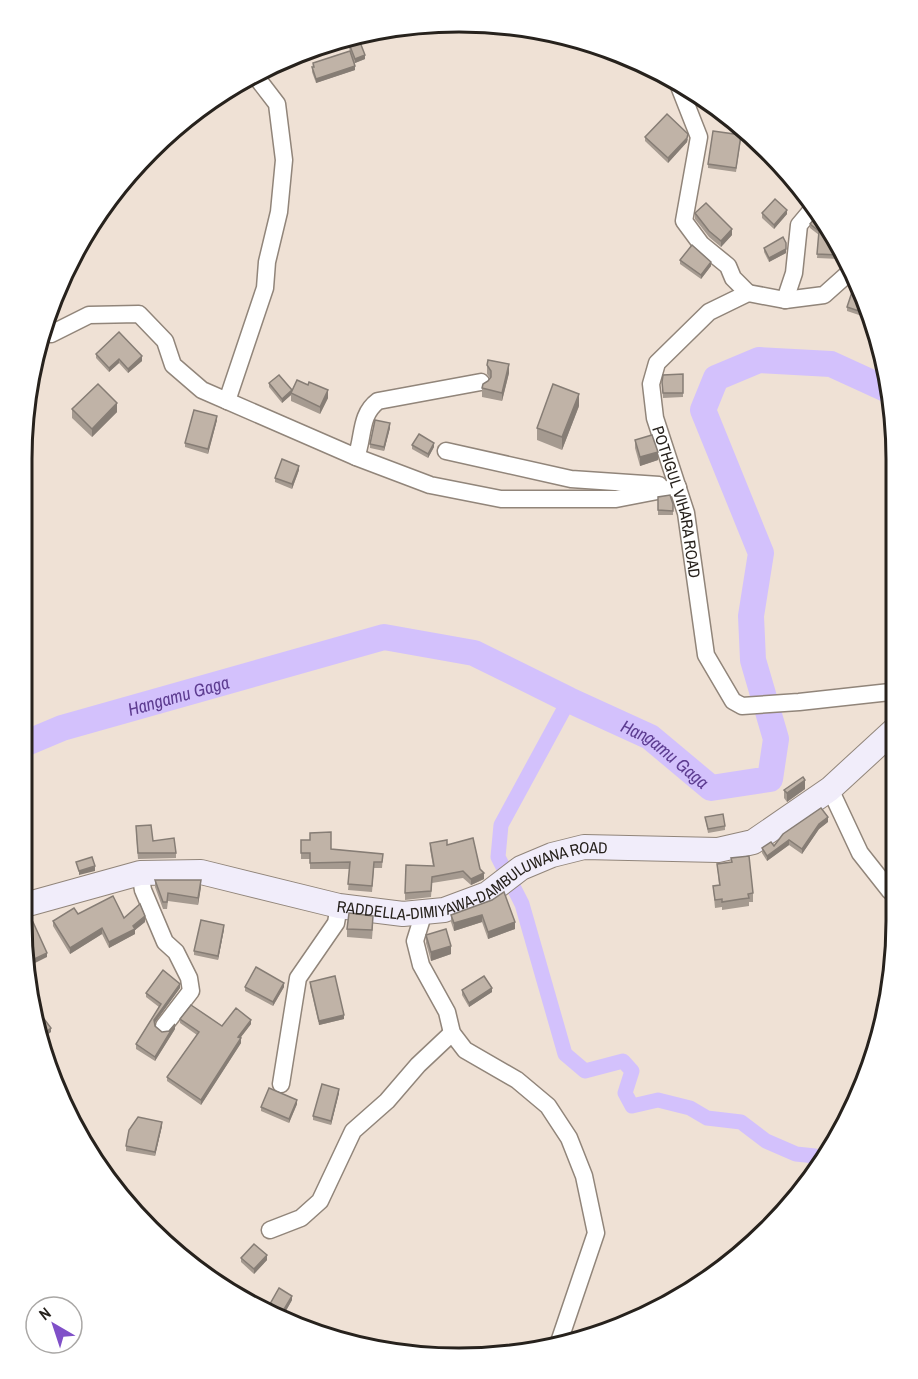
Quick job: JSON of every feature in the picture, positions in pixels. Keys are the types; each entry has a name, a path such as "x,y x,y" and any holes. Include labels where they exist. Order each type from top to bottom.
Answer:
{"street":[{"path":"227,401 266,288 267,262 279,212 284,160 277,104 260,81"},
{"path":"681,94 699,137 684,221 701,244 728,266 733,278 748,293 785,300 824,295 845,276"},
{"path":"785,300 794,273 799,225 809,214"},
{"name":"POTHGUL VIHARA ROAD","path":"748,293 709,312 657,363 651,384 655,418 686,513 706,656 733,701 742,706 885,693"},
{"path":"50,334 89,315 139,314 165,341 173,365 201,390 356,457 430,485 501,499 616,499 678,487"},
{"path":"356,457 361,446 363,422 370,407 378,401 481,382"},
{"path":"446,451 571,479 678,487"},
{"name":"RADDELLA-DIMIYAWA-DAMBULUWANA ROAD","path":"32,903 140,873 201,872 339,906 403,914 444,910 487,894 521,868 552,855 584,847 718,850 753,842 830,789 886,737"},
{"path":"830,789 860,853 886,886"},
{"path":"140,873 143,890 165,942 176,952 189,978 191,991 164,1026"},
{"path":"281,1084 298,978 336,923 339,906"},
{"path":"424,912 416,941 421,964 447,1012 452,1033 465,1050 517,1080 548,1106 569,1138 584,1176 596,1233 561,1335"},
{"path":"270,1230 301,1218 320,1201 353,1131 387,1101 418,1065 452,1033"}],"building":[{"path":"360,43 365,55 355,59 350,46"},
{"path":"350,51 355,66 316,79 313,63"},
{"path":"667,114 688,134 668,158 645,137"},
{"path":"713,131 737,134 741,138 736,168 708,164"},
{"path":"775,199 787,210 774,225 762,213"},
{"path":"706,203 732,229 721,241 709,231 695,213"},
{"path":"813,220 834,255 817,254 819,231 810,224"},
{"path":"783,237 786,249 769,258 764,248"},
{"path":"692,245 711,262 701,275 680,260"},
{"path":"852,291 860,311 847,307"},
{"path":"119,332 142,356 128,369 119,359 109,368 96,354"},
{"path":"488,360 509,364 502,393 482,388 491,377 491,371 487,365"},
{"path":"683,374 683,393 663,393 663,375"},
{"path":"279,375 292,390 282,399 269,383"},
{"path":"297,380 328,390 320,407 291,393"},
{"path":"98,384 117,403 92,429 72,409"},
{"path":"553,384 579,394 562,437 537,428"},
{"path":"194,410 217,416 208,449 185,443"},
{"path":"375,420 390,423 384,447 370,444"},
{"path":"419,434 434,443 428,454 412,445"},
{"path":"652,435 658,452 640,457 635,440"},
{"path":"282,459 299,466 292,484 275,478"},
{"path":"670,495 673,511 658,510 658,497"},
{"path":"803,777 805,780 787,793 784,790"},
{"path":"821,808 828,817 819,824 802,849 789,840 767,856 762,848 771,842 774,846 783,834"},
{"path":"723,814 725,826 708,829 705,817"},
{"path":"151,825 153,841 174,838 176,853 138,853 136,826"},
{"path":"331,832 331,849 383,854 382,862 374,862 372,886 348,884 350,862 310,863 310,853 301,853 301,840 310,840 310,833"},
{"path":"473,838 480,869 484,873 471,879 463,871 432,877 431,891 405,893 406,865 434,866 430,843 447,840 447,845"},
{"path":"749,856 753,893 748,894 749,898 722,902 722,899 715,900 713,886 720,885 717,864 732,862 731,858"},
{"path":"92,857 95,866 79,871 76,862"},
{"path":"155,880 201,880 198,898 168,893 167,902 163,902"},
{"path":"504,892 515,922 488,932 482,915 454,923 451,915 492,900"},
{"path":"113,896 124,918 140,904 145,916 133,926 135,929 109,942 102,928 70,948 53,921 74,908 78,914"},
{"path":"349,913 373,916 372,930 347,929"},
{"path":"201,920 224,925 218,956 194,951"},
{"path":"32,922 47,953 33,960 32,948"},
{"path":"446,929 451,946 431,952 426,935"},
{"path":"256,967 284,983 273,1002 245,987"},
{"path":"163,970 180,984 154,1020 155,1026 162,1032 169,1031 175,1024 155,1057 136,1044 161,1004 146,993"},
{"path":"335,976 344,1015 319,1021 310,982"},
{"path":"484,976 492,988 469,1003 462,990"},
{"path":"191,1005 222,1026 236,1008 251,1020 238,1037 241,1038 201,1100 167,1077 199,1032 180,1019"},
{"path":"43,1018 51,1028 46,1032"},
{"path":"322,1084 339,1089 331,1121 313,1116"},
{"path":"269,1088 297,1100 289,1119 261,1107"},
{"path":"138,1117 162,1122 155,1152 126,1146 129,1130"},
{"path":"254,1244 267,1255 254,1269 241,1258"},
{"path":"279,1288 292,1296 284,1310 270,1303"}],"waterway":[{"name":"Hangamu Gaga","path":"32,741 62,728 384,637 474,653 650,737 711,788 770,779 776,739 753,660 751,616 761,553 703,410 716,378 759,360 831,364 880,386"},
{"path":"569,700 501,825 498,857 522,904 565,1054 585,1071 623,1061 632,1071 625,1093 632,1106 658,1100 690,1108 707,1118 741,1122 766,1141 796,1154 815,1156"}]}
